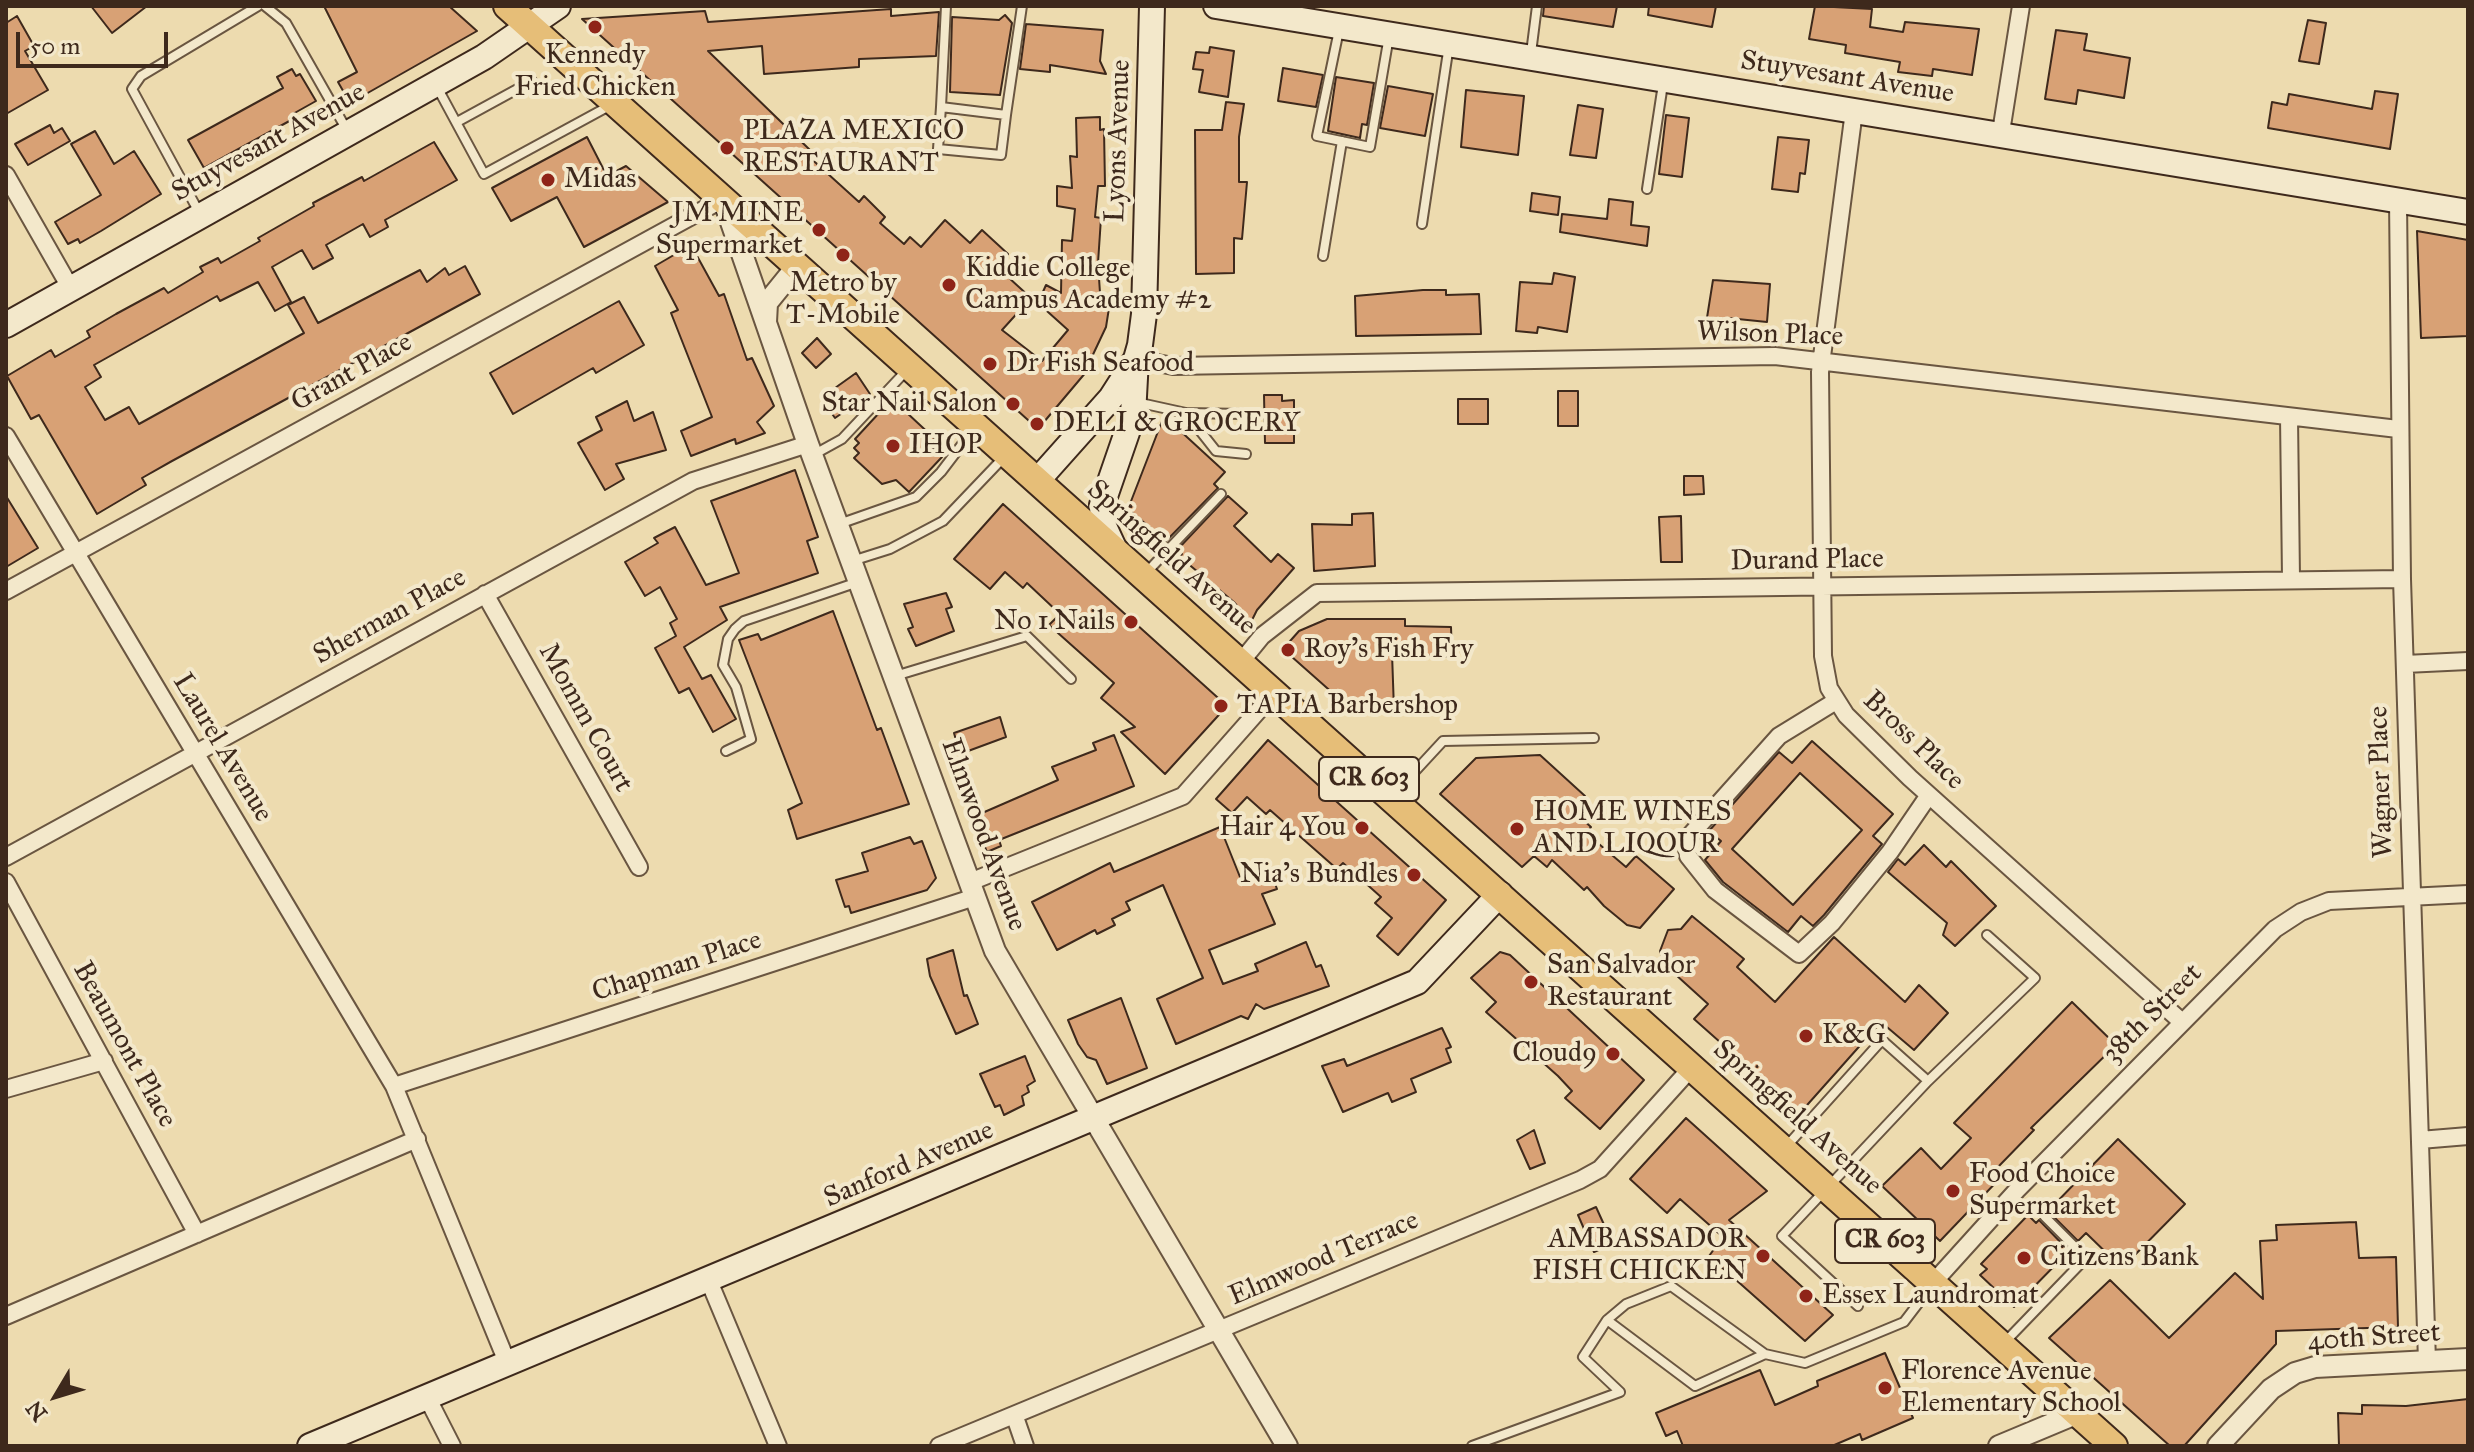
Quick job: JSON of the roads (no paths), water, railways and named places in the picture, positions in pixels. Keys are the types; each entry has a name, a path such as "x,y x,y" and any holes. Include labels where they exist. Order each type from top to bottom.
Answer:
{"main road":[{"name":"Springfield Avenue","path":"507,6 527,16 615,102 909,367 2114,1446"},
{"name":"Stuyvesant Avenue","path":"6,325 436,84 527,16 558,6"},
{"name":"Lyons Avenue","path":"1037,481 1111,398 1136,359 1144,314 1152,6"},
{"name":"Stuyvesant Avenue","path":"1228,7 1272,11 1389,35 2001,132 2468,212"},
{"path":"1116,553 1103,524 1102,505 1136,401 1136,359"},
{"name":"Sanford Avenue","path":"310,1446 1094,1120 1417,982 1500,894"}],"street":[{"path":"2001,132 2021,6"},
{"name":"Bross Place","path":"1854,111 1822,359 1821,587 1825,674 1836,701 1856,726 2182,1022"},
{"path":"6,175 71,289"},
{"name":"Elmwood Avenue","path":"723,199 810,449 995,951 1287,1446"},
{"name":"Grant Place","path":"6,591 723,199"},
{"name":"Wagner Place","path":"2398,200 2398,429 2427,1361"},
{"path":"766,322 767,303 797,266"},
{"name":"Wilson Place","path":"1136,359 1173,366 1775,356 1822,359 2398,429"},
{"path":"2289,417 2291,578"},
{"name":"Laurel Avenue","path":"6,436 394,1086 417,1139"},
{"name":"Sherman Place","path":"6,857 693,481 810,449"},
{"name":"Durand Place","path":"1240,663 1262,636 1317,593 2291,578 2402,579"},
{"name":"Momm Court","path":"485,594 639,867"},
{"path":"2405,664 2468,661"},
{"name":"Chapman Place","path":"394,1086 973,890 1183,796 1273,694"},
{"path":"1836,701 1779,736 1686,840 1688,856 1715,890 1799,954 1832,923 1890,852 1929,795"},
{"name":"Beaumont Place","path":"6,882 197,1234"},
{"name":"38th Street","path":"1932,1284 2017,1190 2263,940 2301,912 2329,901 2468,894"},
{"path":"6,1089 104,1061"},
{"name":"Elmwood Terrace","path":"939,1446 1580,1180 1600,1169 1692,1067"},
{"path":"2420,1140 2468,1136"},
{"path":"6,1316 417,1139 507,1362"},
{"path":"709,1281 778,1446"},
{"name":"40th Street","path":"2218,1446 2271,1389 2295,1373 2315,1367 2468,1359"},
{"path":"427,1397 452,1446"},
{"path":"1999,1446 2078,1413"},
{"path":"1015,1417 1025,1446"}],"lane":[{"path":"201,216 132,89 141,76 258,6"},
{"path":"265,6 286,23 348,133"},
{"path":"946,6 938,149 1001,155 1022,6"},
{"path":"1531,58 1537,6"},
{"path":"1340,26 1317,136 1370,147 1389,35"},
{"path":"1422,224 1449,45"},
{"path":"1647,189 1664,80"},
{"path":"457,122 532,81"},
{"path":"436,84 484,174 615,102"},
{"path":"941,107 1006,115"},
{"path":"1323,256 1342,141"},
{"path":"810,449 842,439 909,367"},
{"path":"1136,401 1186,413 1245,414"},
{"path":"1186,413 1216,451 1246,454"},
{"path":"838,524 916,497 941,472 976,426"},
{"path":"851,562 890,549 943,521 1007,454"},
{"path":"1143,577 1221,494"},
{"path":"726,751 751,739 736,687 723,665 728,639 735,629 744,621 859,582"},
{"path":"894,677 1027,636 1071,679"},
{"path":"1391,797 1443,741 1594,738"},
{"path":"1858,1306 1782,1236 1928,1081 2035,978 1987,935"},
{"path":"1784,1149 1882,1040 1928,1081"},
{"path":"2002,1345 2086,1258 2045,1217"},
{"path":"1472,1446 1620,1392 1583,1357 1607,1320 1626,1304 1671,1286 1765,1354 1805,1363 1904,1322 1932,1284"},
{"path":"1607,1320 1695,1386 1765,1354"}],"place":[{"name":"Kennedy Fried Chicken","path":"595,27"},
{"name":"PLAZA MEXICO RESTAURANT","path":"727,148"},
{"name":"Midas","path":"548,180"},
{"name":"JM MINE Supermarket","path":"819,230"},
{"name":"Metro by T-Mobile","path":"843,255"},
{"name":"Kiddie College Campus Academy #2","path":"949,285"},
{"name":"Dr Fish Seafood","path":"990,364"},
{"name":"Star Nail Salon","path":"1013,404"},
{"name":"DELI & GROCERY","path":"1037,424"},
{"name":"IHOP","path":"893,446"},
{"name":"No 1 Nails","path":"1131,622"},
{"name":"Roy's Fish Fry","path":"1288,650"},
{"name":"TAPIA Barbershop","path":"1221,706"},
{"name":"Hair 4 You","path":"1362,828"},
{"name":"HOME WINES AND LIQOUR","path":"1517,829"},
{"name":"Nia's Bundles","path":"1414,875"},
{"name":"San Salvador Restaurant","path":"1531,982"},
{"name":"K&G","path":"1806,1036"},
{"name":"Cloud9","path":"1613,1054"},
{"name":"Food Choice Supermarket","path":"1953,1191"},
{"name":"AMBASSADOR FISH CHICKEN","path":"1763,1256"},
{"name":"Citizens Bank","path":"2024,1258"},
{"name":"Essex Laundromat","path":"1806,1296"},
{"name":"Florence Avenue Elementary School","path":"1885,1388"}]}
